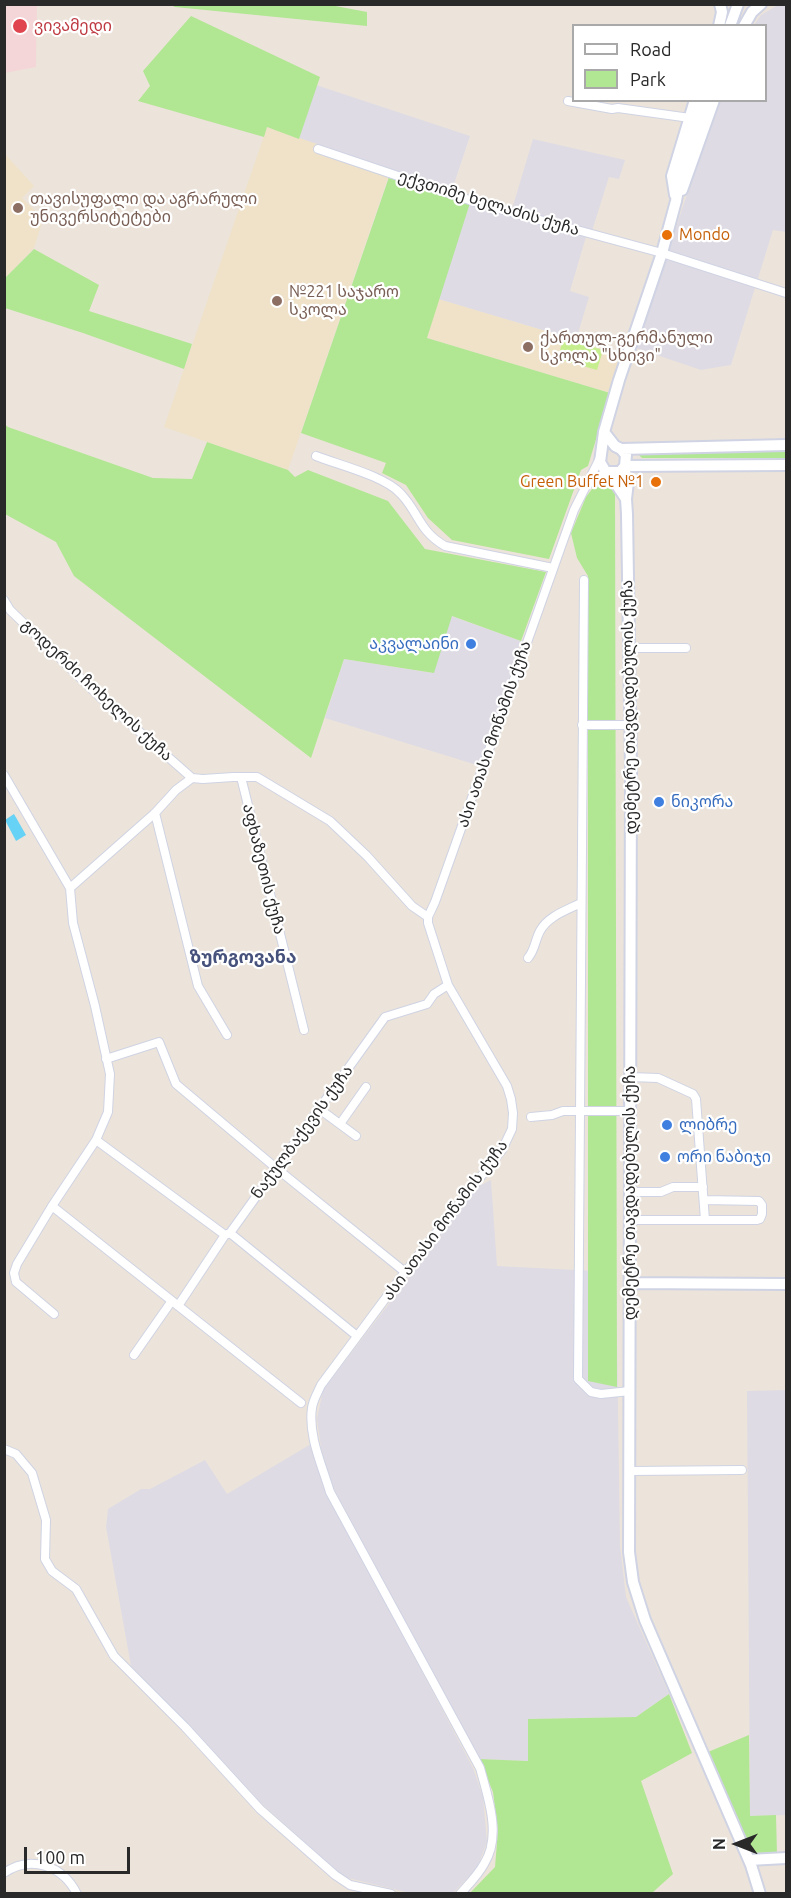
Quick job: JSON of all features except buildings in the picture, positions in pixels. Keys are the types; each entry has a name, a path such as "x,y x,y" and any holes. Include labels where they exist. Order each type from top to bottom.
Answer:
{"main road":[{"path":"719,24 722,12 720,4"},
{"path":"731,24 738,4"},
{"path":"745,24 752,12 761,4"},
{"path":"676,201 672,176 694,102"},
{"path":"626,499 608,472 601,466 604,432 662,253 682,168 704,102"},
{"path":"676,201 688,177 713,102"},
{"path":"604,432 626,455 625,467 628,482"},
{"path":"601,456 607,448 786,446"},
{"path":"608,472 615,473 625,467 645,465 786,465"},
{"path":"628,482 638,469 645,465"},
{"name":"დემეტრე თავდადებულის ქუჩა","path":"628,482 626,499 630,725 629,1546 633,1582 638,1601 749,1860 760,1893"},
{"path":"630,1283 786,1284"},
{"path":"749,1860 786,1858"}],"street":[{"path":"568,101 572,102"},
{"path":"574,102 690,118"},
{"name":"ექვთიმე ხელაძის ქუჩა","path":"318,148 481,204 662,253 786,293"},
{"path":"316,456 374,477 400,493 423,529 445,546 553,568"},
{"name":"ასი ათასი მოწამის ქუჩა","path":"460,1893 486,1863 491,1849 493,1828 480,1768 330,1492 312,1430 312,1406 321,1385 405,1272 502,1150 512,1130 513,1113 507,1086 448,985 433,941 428,917 574,510 601,456"},
{"path":"586,485 608,472"},
{"path":"584,580 578,1379 591,1392 601,1394 630,1391"},
{"name":"გოდერძი ჩოხელის ქუჩა","path":"4,600 10,610 101,698 192,777"},
{"path":"627,648 686,648"},
{"path":"582,725 630,725"},
{"path":"4,775 70,888 73,923 96,1006 110,1074 108,1112 96,1140 52,1206 17,1264 14,1273 16,1282 54,1314"},
{"path":"70,888 192,777 203,779 257,777 330,821 367,856 412,906 428,917"},
{"name":"აფხაზეთის ქუჩა","path":"241,777 304,1030"},
{"path":"154,813 198,986 227,1035"},
{"path":"528,958 532,954 544,924 581,903"},
{"name":"ნაქულბაქევის ქუჩა","path":"134,1355 228,1234 385,1017 427,1004 442,987 448,985"},
{"path":"106,1059 159,1042 176,1084 405,1272"},
{"path":"630,1077 658,1078 693,1094 696,1099 705,1220"},
{"path":"340,1125 366,1088"},
{"path":"318,1108 356,1136"},
{"path":"531,1117 559,1112 630,1111"},
{"path":"96,1140 228,1234 357,1336"},
{"path":"630,1192 661,1192 673,1187 702,1187"},
{"path":"630,1220 757,1220 761,1216 762,1205 757,1201 704,1200"},
{"path":"52,1206 301,1403"},
{"path":"4,1449 16,1454 32,1473 46,1520 45,1559 52,1571 76,1589 114,1656 185,1727 260,1809 335,1875 350,1885 391,1893"},
{"path":"630,1471 742,1470"},
{"path":"4,1873 20,1865 47,1865 61,1873 77,1893"}],"shaded area":[{"name":"ვივამედი","path":"5,4 37,5 36,67 5,73"},
{"path":"778,5 786,5 786,232 773,230 731,365 701,370 636,348 718,102 767,102 767,24 755,24 761,15"},
{"path":"316,85 470,136 452,190 299,139"},
{"name":"№221 საჯარო სკოლა","path":"267,127 391,169 288,470 164,427"},
{"path":"533,139 625,160 619,179 609,177 592,231 588,230 570,291 589,297 576,340 438,299 472,196 512,209"},
{"name":"თავისუფალი და აგრარული უნივერსიტეტები","path":"5,154 34,186 22,198 43,219 34,248 5,278"},
{"name":"ქართულ-გერმანული სკოლა \"სხივი\"","path":"438,299 622,354 610,393 427,338"},
{"path":"451,616 521,641 480,766 325,718 344,659 433,673"},
{"path":"491,1180 497,1266 616,1272 620,1546 626,1597 669,1694 636,1717 528,1719 528,1761 479,1759 334,1489 322,1454 317,1419 323,1390 479,1186"},
{"path":"786,1390 786,1815 750,1816 747,1391"},
{"path":"311,1444 325,1489 473,1768 483,1797 487,1842 477,1868 453,1893 410,1893 344,1877 258,1800 131,1666 106,1527 108,1509 141,1489 150,1489 205,1460 227,1494"}],"green space":[{"path":"325,4 367,12 367,26 175,7 171,5"},
{"path":"191,16 320,77 299,139 267,127 264,137 138,101 150,86 143,71"},
{"path":"389,177 470,203 427,338 610,393 588,466 581,470 549,559 452,540 428,518 406,485 382,473 386,463 301,433"},
{"path":"34,249 99,285 89,311 192,344 184,369 5,308 5,278"},
{"path":"563,338 603,350 597,370 558,359"},
{"path":"4,424 153,478 192,479 207,442 288,470 295,477 308,470 388,501 425,549 546,572 521,641 452,616 434,673 344,659 311,758 74,576 56,542 5,514"},
{"path":"642,452 786,452 786,458 642,458 639,455"},
{"path":"603,484 615,488 617,1387 588,1381 588,576 577,558 571,533 586,497 592,489"},
{"path":"669,1694 692,1753 641,1781 673,1874 652,1893 469,1894 495,1867 498,1830 493,1792 479,1759 528,1761 528,1719 636,1717"},
{"path":"749,1735 750,1816 776,1815 777,1855 753,1856 748,1851 708,1752"}],"water":[{"path":"14,814 26,835 16,841 5,820"}],"place":[{"name":"ვივამედი","path":"20,26"},
{"name":"თავისუფალი და აგრარული უნივერსიტეტები","path":"18,208"},
{"name":"Mondo","path":"667,235"},
{"name":"№221 საჯარო სკოლა","path":"277,301"},
{"name":"ქართულ-გერმანული სკოლა \"სხივი\"","path":"528,347"},
{"name":"Green Buffet №1","path":"656,482"},
{"name":"აკვალაინი","path":"471,644"},
{"name":"ნიკორა","path":"659,802"},
{"name":"ლიბრე","path":"667,1125"},
{"name":"ორი ნაბიჯი","path":"665,1157"}],"district":[{"name":"ზურგოვანა","path":"243,957"}]}
